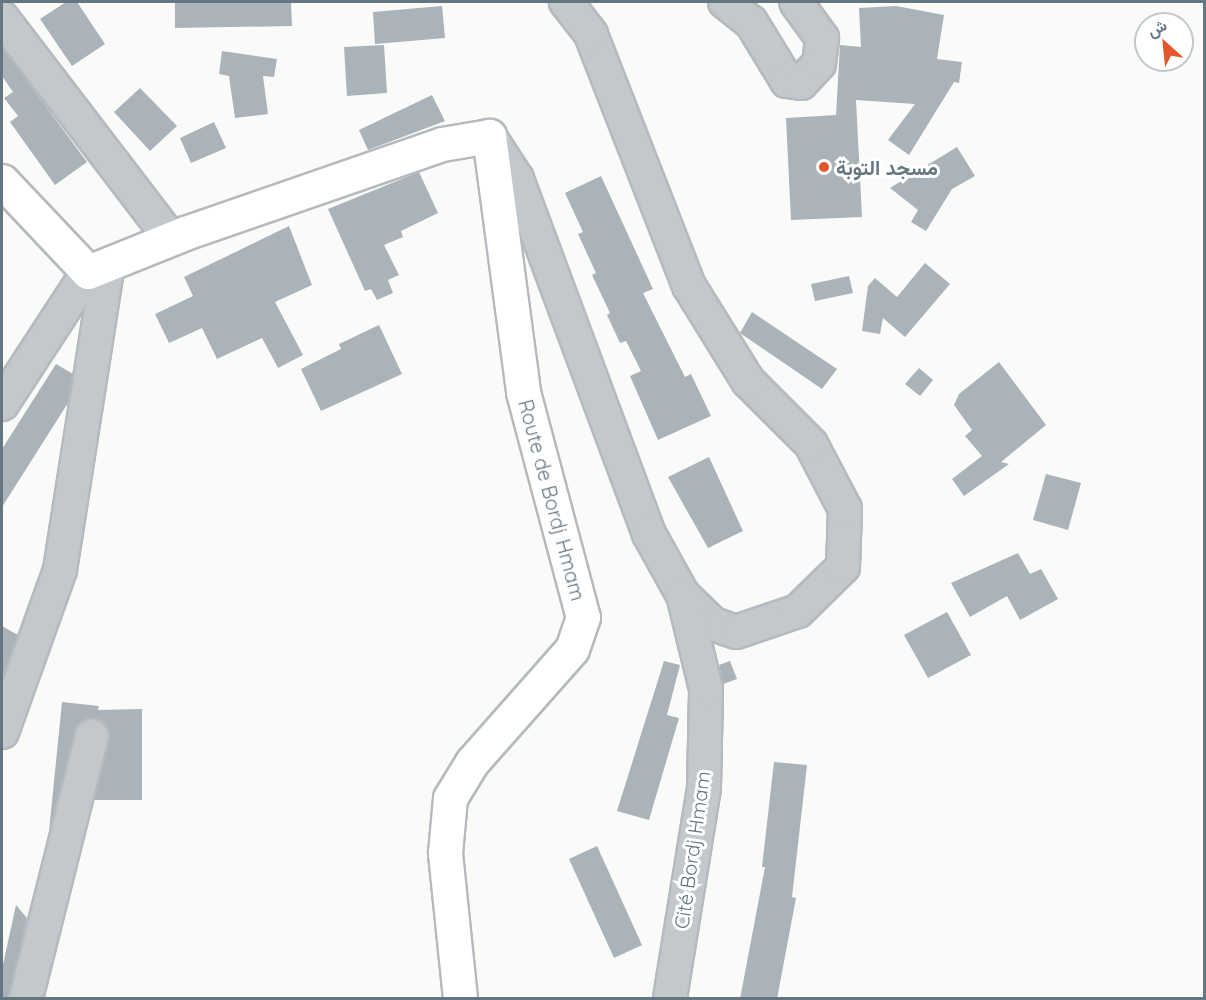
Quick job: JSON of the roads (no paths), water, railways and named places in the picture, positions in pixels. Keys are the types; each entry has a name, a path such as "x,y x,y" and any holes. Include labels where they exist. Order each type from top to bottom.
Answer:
{"main road":[{"path":"2,181 98,268 171,239 442,144 489,136"},
{"name":"Route de Bordj Hmam","path":"460,999 445,853 450,798 472,762 572,649 583,617 523,392 489,136"}],"street":[{"path":"489,136 517,179 648,534 683,595 713,624 736,632 798,611 843,567 845,509 811,444 748,381 689,286 591,34 566,2"},
{"path":"725,2 751,22 787,81 801,82 819,64 822,38 796,2"},
{"path":"2,18 171,239"},
{"path":"2,404 98,268"},
{"path":"2,732 60,570 98,268"},
{"name":"Cité Bordj Hmam","path":"670,999 704,788 706,689 683,595"},
{"path":"26,999 92,736"}],"place":[{"name":"مسجد التوبة","path":"824,167"}]}
